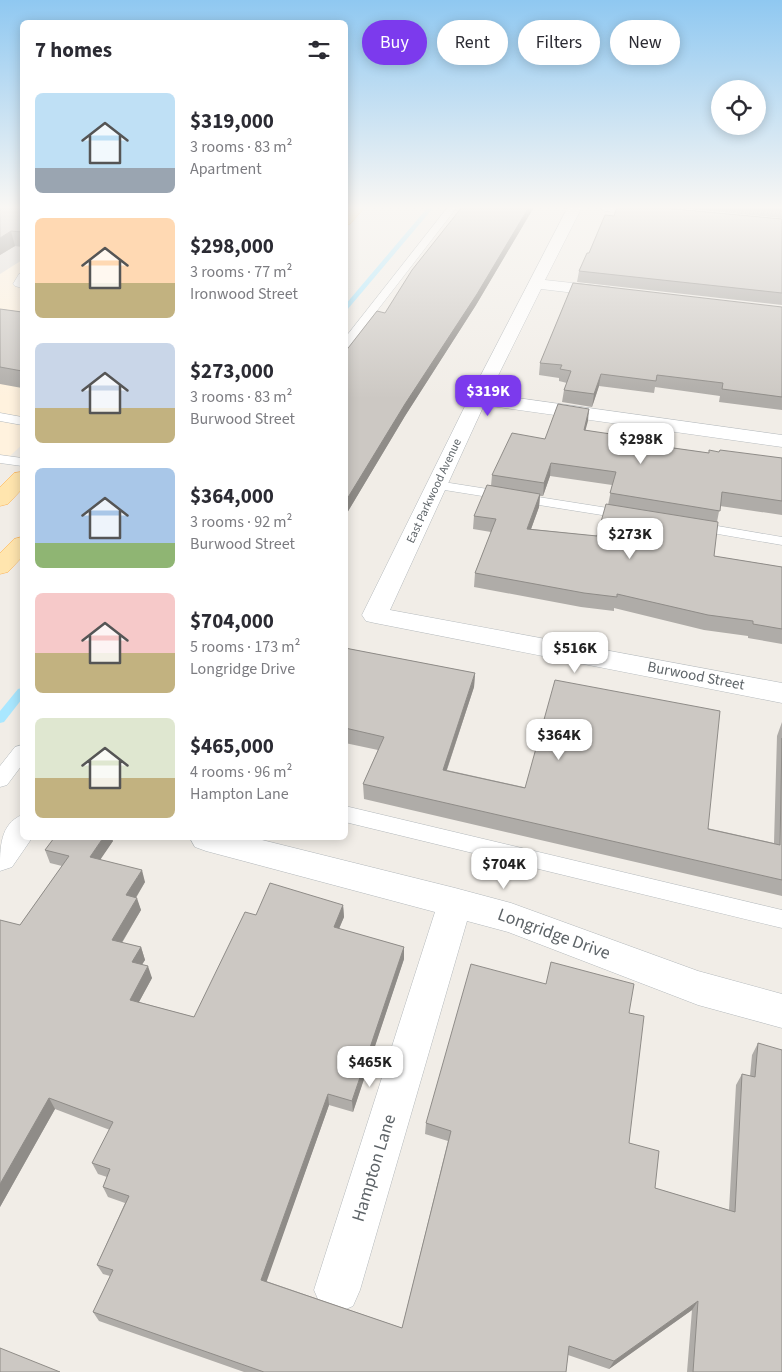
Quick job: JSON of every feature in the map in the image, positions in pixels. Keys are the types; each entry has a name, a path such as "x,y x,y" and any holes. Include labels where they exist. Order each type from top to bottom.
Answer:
{"main road":[{"path":"0,499 20,480"},
{"path":"0,567 20,546"}],"street":[{"name":"East Parkwood Avenue","path":"375,615 478,398 543,271"},
{"path":"536,284 624,294"},
{"path":"478,398 782,441"},
{"name":"Burwood Street","path":"375,615 782,693"},
{"path":"0,858 20,830"},
{"name":"Longridge Drive","path":"214,840 455,902 533,925 698,988 782,1011"},
{"name":"Hampton Lane","path":"337,1290 455,902"}],"lane":[{"path":"348,341 403,271"},
{"path":"0,417 20,421"},
{"path":"0,459 20,462"},
{"path":"437,485 644,518"},
{"path":"684,525 782,540"},
{"path":"0,780 20,755"},
{"path":"348,815 782,919"}],"shaded area":[{"path":"5,271 20,271 20,447 0,465 0,274"}],"building":[{"path":"411,271 491,271 405,404 348,497 348,348 377,311 385,313"},
{"path":"579,271 782,271 782,293"},
{"path":"573,283 782,307 782,397 722,389 723,383 657,375 656,381 601,374 594,394 564,390 571,371 560,369 562,365 540,363"},
{"path":"0,309 20,312 20,371 0,367"},
{"path":"558,404 589,409 584,430 631,437 639,440 638,443 709,453 709,450 719,452 720,450 782,458 782,501 722,492 720,511 610,493 616,472 551,463 544,483 492,475 512,433 545,439"},
{"path":"487,485 540,494 527,529 597,536 606,504 718,522 714,556 782,567 782,629 753,624 753,621 708,615 617,594 617,597 584,593 475,573 496,519 474,516"},
{"path":"348,649 475,673 443,770 525,788 555,680 720,711 708,829 780,845 782,738 782,880 363,784 384,737 348,729"},
{"path":"52,840 102,840 90,857 142,870 126,895 137,898 112,940 141,947 132,962 148,966 130,1000 194,1017 245,912 256,915 270,883 343,905 334,927 404,947 352,1101 328,1094 261,1280 402,1328 451,1131 426,1123 471,964 546,984 551,962 634,984 629,1013 644,1016 629,1143 659,1151 655,1188 735,1212 742,1074 755,1077 758,1043 782,1050 782,1372 693,1372 698,1301 614,1361 569,1346 566,1372 264,1372 93,1312 113,1270 97,1265 129,1196 103,1187 110,1169 92,1163 113,1122 49,1098 0,1184 0,920 20,925 69,856 45,850"},
{"path":"0,1348 60,1372 0,1372"}],"waterway":[{"path":"348,305 377,271"},
{"path":"0,719 20,694"}]}
